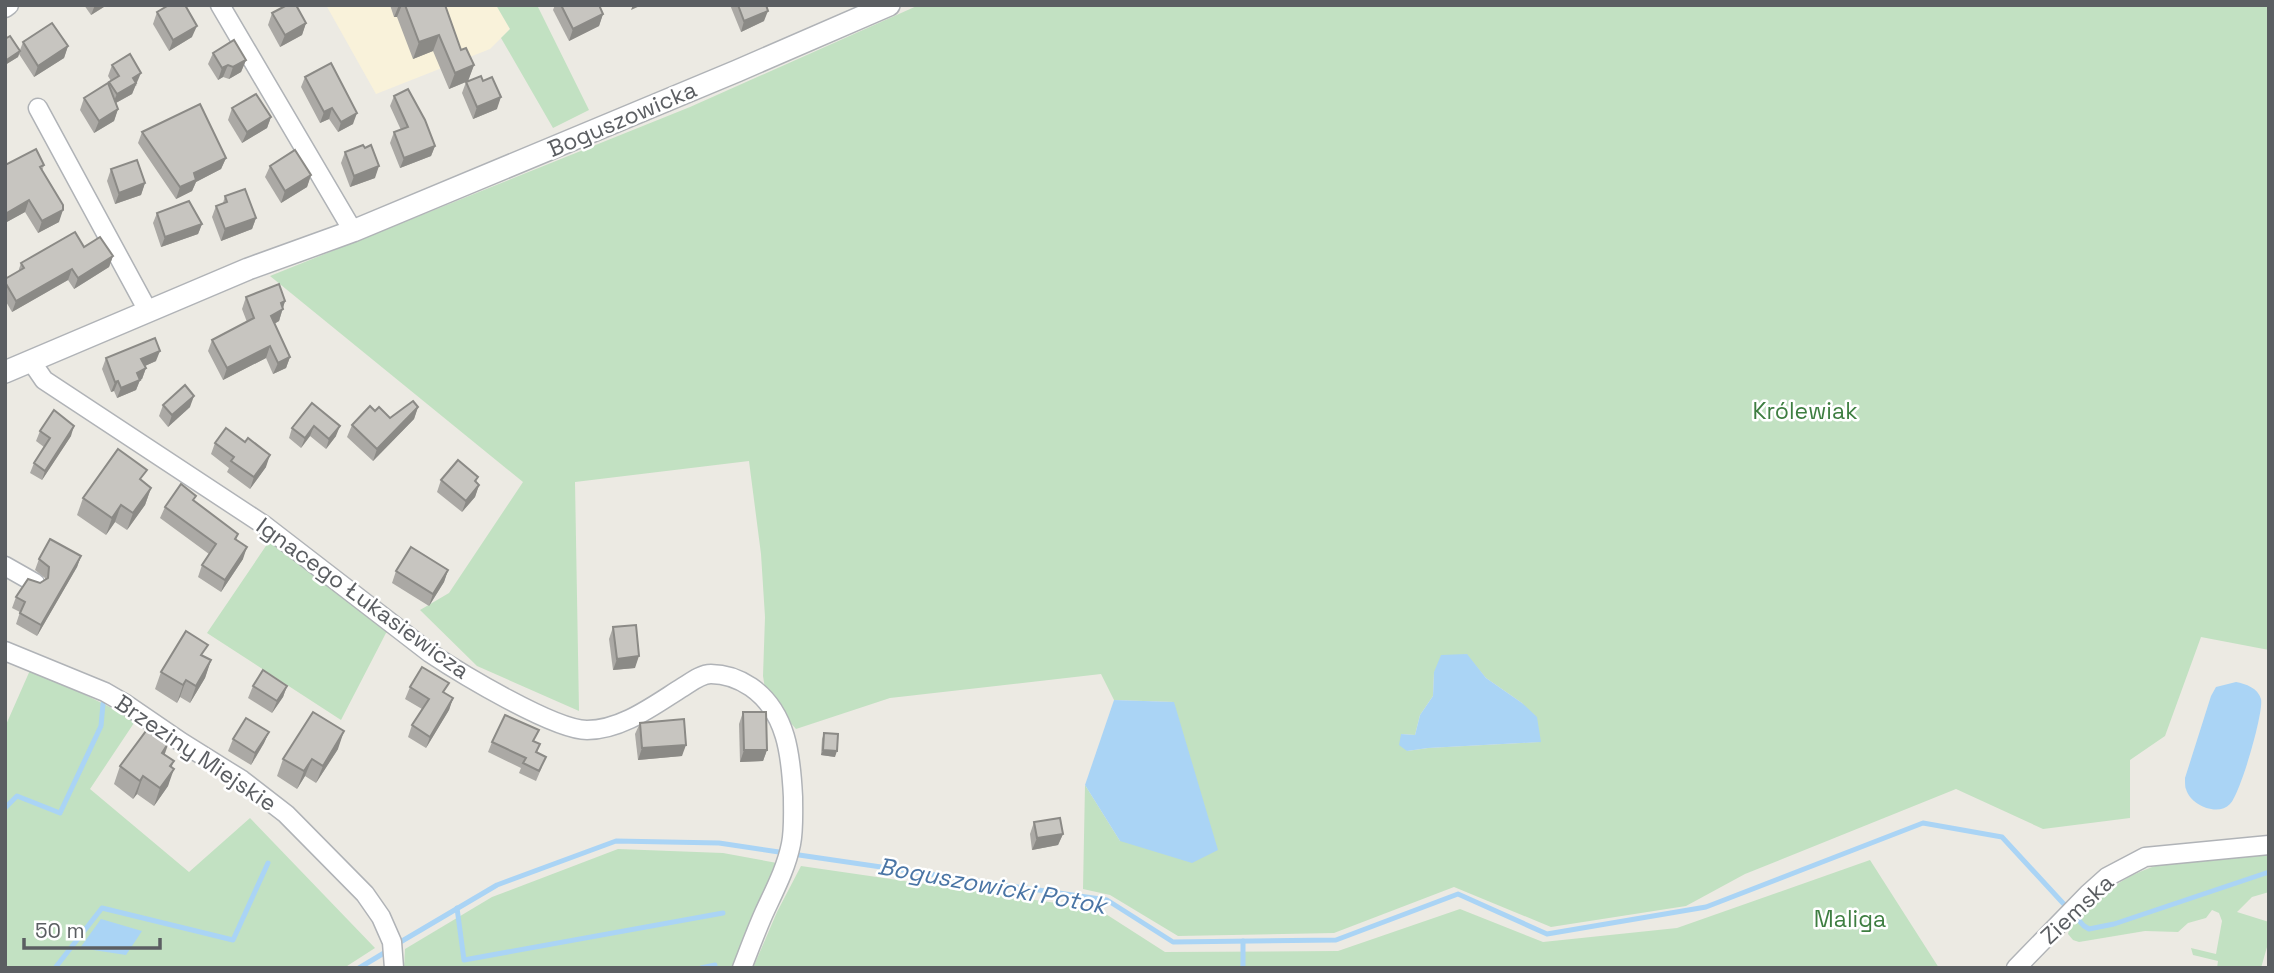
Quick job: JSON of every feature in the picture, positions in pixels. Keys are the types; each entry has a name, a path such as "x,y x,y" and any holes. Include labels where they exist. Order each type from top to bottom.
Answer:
{"street":[{"path":"220,5 353,231"},
{"name":"Boguszowicka","path":"5,372 248,269 353,231 889,5"},
{"path":"38,108 148,311"},
{"name":"Ignacego Łukasiewicza","path":"31,361 44,380 264,525 430,653 456,670 551,720 575,729 601,729 635,715 694,680 710,674 735,678 761,695 780,723 786,739 790,759 792,841 783,871 742,968"},
{"path":"5,566 35,583"},
{"name":"Brzeziny Miejskie","path":"5,651 124,702 264,796 286,814 365,894 381,917 393,955"},
{"name":"Ziemska","path":"2016,968 2107,877 2145,857 2269,845"}],"shaded area":[{"path":"326,5 496,5 510,29 490,49 376,94"}],"green space":[{"path":"496,5 537,5 589,110 553,128 501,38 510,29"},
{"name":"Królewiak","path":"919,5 2269,5 2269,650 2201,637 2165,736 2130,760 2130,818 2043,829 1956,789 1745,874 1686,906 1551,927 1454,887 1334,933 1178,936 1110,895 1083,889 1085,785 1120,841 1174,702 1114,700 1101,674 890,698 796,729 766,695 763,676 765,617 761,554 749,461 575,482 579,711 477,666 420,610 449,593 523,482 270,276 690,107","holes":["1466,654 1486,678 1522,703 1540,742 1407,751 1401,734 1415,735 1420,715 1433,696 1434,672"]},
{"path":"272,537 393,631 386,633 341,720 207,633"},
{"path":"31,668 136,720 90,789 189,872 250,818 375,948 344,968 5,968 5,727"},
{"path":"618,849 723,853 777,863 731,968 404,968 405,949 492,897"},
{"path":"2269,853 2269,892 2252,897 2237,912 2269,922 2269,940 2261,968 2217,968 2218,961 2193,955 2191,948 2216,954 2222,921 2219,913 2212,910 2206,918 2188,923 2178,932 2145,931 2079,942 2068,934 2077,918 2132,875 2174,861"},
{"name":"Maliga","path":"1870,860 1939,968 753,968 777,912 801,866 1098,909 1165,952 1338,951 1460,909 1543,942 1677,928"}],"water":[{"path":"1467,654 1486,678 1537,717 1541,742 1407,751 1399,745 1401,734 1415,735 1420,715 1433,696 1434,672 1441,655"},
{"path":"2236,682 2251,687 2259,695 2259,720 2245,770 2234,797 2225,808 2212,809 2193,800 2186,788 2185,778 2211,696 2216,687"},
{"path":"1114,700 1174,702 1218,850 1192,863 1120,841 1085,785"},
{"path":"101,919 142,931 126,955 80,948"}],"building":[{"path":"169,5 185,5 197,26 173,40 157,12"},
{"path":"287,5 296,5 306,23 285,35 272,13"},
{"path":"405,5 445,5 461,50 466,48 474,65 455,73 439,35 419,42"},
{"path":"561,5 599,5 603,14 573,29"},
{"path":"738,5 766,5 768,11 744,21"},
{"path":"52,23 68,46 38,66 23,42"},
{"path":"10,36 20,51 5,61 5,39"},
{"path":"234,40 246,60 233,67 228,65 222,68 213,53"},
{"path":"130,54 141,73 133,78 136,83 117,94 109,82 119,76 112,65"},
{"path":"331,63 357,113 341,122 332,108 324,112 305,77"},
{"path":"481,76 483,81 492,77 501,97 477,107 466,82"},
{"path":"108,83 118,109 99,121 84,98"},
{"path":"408,89 435,146 404,158 394,132 408,127 394,96"},
{"path":"256,94 271,117 247,132 232,108"},
{"path":"200,104 226,158 194,173 196,180 180,187 142,132"},
{"path":"363,145 365,148 371,145 379,166 354,176 345,152"},
{"path":"36,149 44,165 40,167 63,205 63,210 42,221 29,200 5,214 5,165"},
{"path":"295,150 311,175 285,191 270,166"},
{"path":"137,160 145,183 119,193 111,169"},
{"path":"245,189 256,218 225,229 216,206 227,202 225,196"},
{"path":"189,201 202,224 165,237 157,213"},
{"path":"75,232 84,247 100,237 113,256 78,278 72,269 16,301 5,279 24,268 21,263"},
{"path":"279,284 285,301 281,303 283,309 271,316 290,357 278,363 270,346 227,368 212,340 254,318 246,297"},
{"path":"155,338 160,351 141,359 146,368 137,373 140,380 121,388 118,381 115,382 106,358"},
{"path":"185,385 194,396 172,415 163,405"},
{"path":"413,401 418,407 377,449 352,425 370,406 375,411 379,407 390,418"},
{"path":"312,403 340,426 329,439 314,426 305,438 292,428"},
{"path":"54,410 74,426 45,471 34,463 50,438 40,431"},
{"path":"226,428 245,442 248,438 270,455 254,477 231,461 234,457 215,443"},
{"path":"118,449 147,470 140,479 151,488 133,513 121,505 112,518 83,498"},
{"path":"458,460 478,477 475,481 479,485 466,501 441,480"},
{"path":"181,484 196,496 193,500 238,534 235,539 247,547 225,580 202,565 216,544 165,507"},
{"path":"50,539 81,556 41,625 20,613 25,602 16,597 28,579 40,583 48,578 49,567 39,559"},
{"path":"411,547 448,570 433,594 396,571"},
{"path":"636,625 639,656 617,659 613,627"},
{"path":"186,631 208,645 201,655 211,660 196,686 186,680 183,685 161,672"},
{"path":"422,667 449,683 443,692 453,698 430,737 412,725 429,699 410,687"},
{"path":"263,670 287,686 277,701 253,686"},
{"path":"313,712 344,731 323,766 312,759 304,771 283,759"},
{"path":"743,712 766,712 767,750 744,750"},
{"path":"505,715 539,730 533,741 540,744 536,752 546,757 539,771 523,763 526,758 492,742"},
{"path":"246,718 269,732 255,753 233,739"},
{"path":"684,719 686,745 642,748 640,723"},
{"path":"149,727 169,742 162,753 174,761 170,766 174,769 160,788 143,776 140,781 120,766"},
{"path":"824,733 838,734 837,751 823,750"},
{"path":"1060,818 1063,834 1037,838 1034,822"}],"waterway":[{"path":"5,808 17,796 60,813 101,726 103,704"},
{"name":"Boguszowicki Potok","path":"799,855 1107,900 1173,942 1336,940 1458,894 1547,934 1706,907 1923,823 2002,837 2089,929 2114,924 2269,872"},
{"name":"Boguszowicki Potok","path":"397,944 497,885 616,841 719,843 779,852"},
{"path":"55,968 102,908 233,940 268,863"},
{"path":"457,908 464,960 723,913"},
{"path":"1243,941 1243,968"},
{"name":"Boguszowicki Potok","path":"359,968 389,950"},
{"path":"701,968 715,965"}]}
